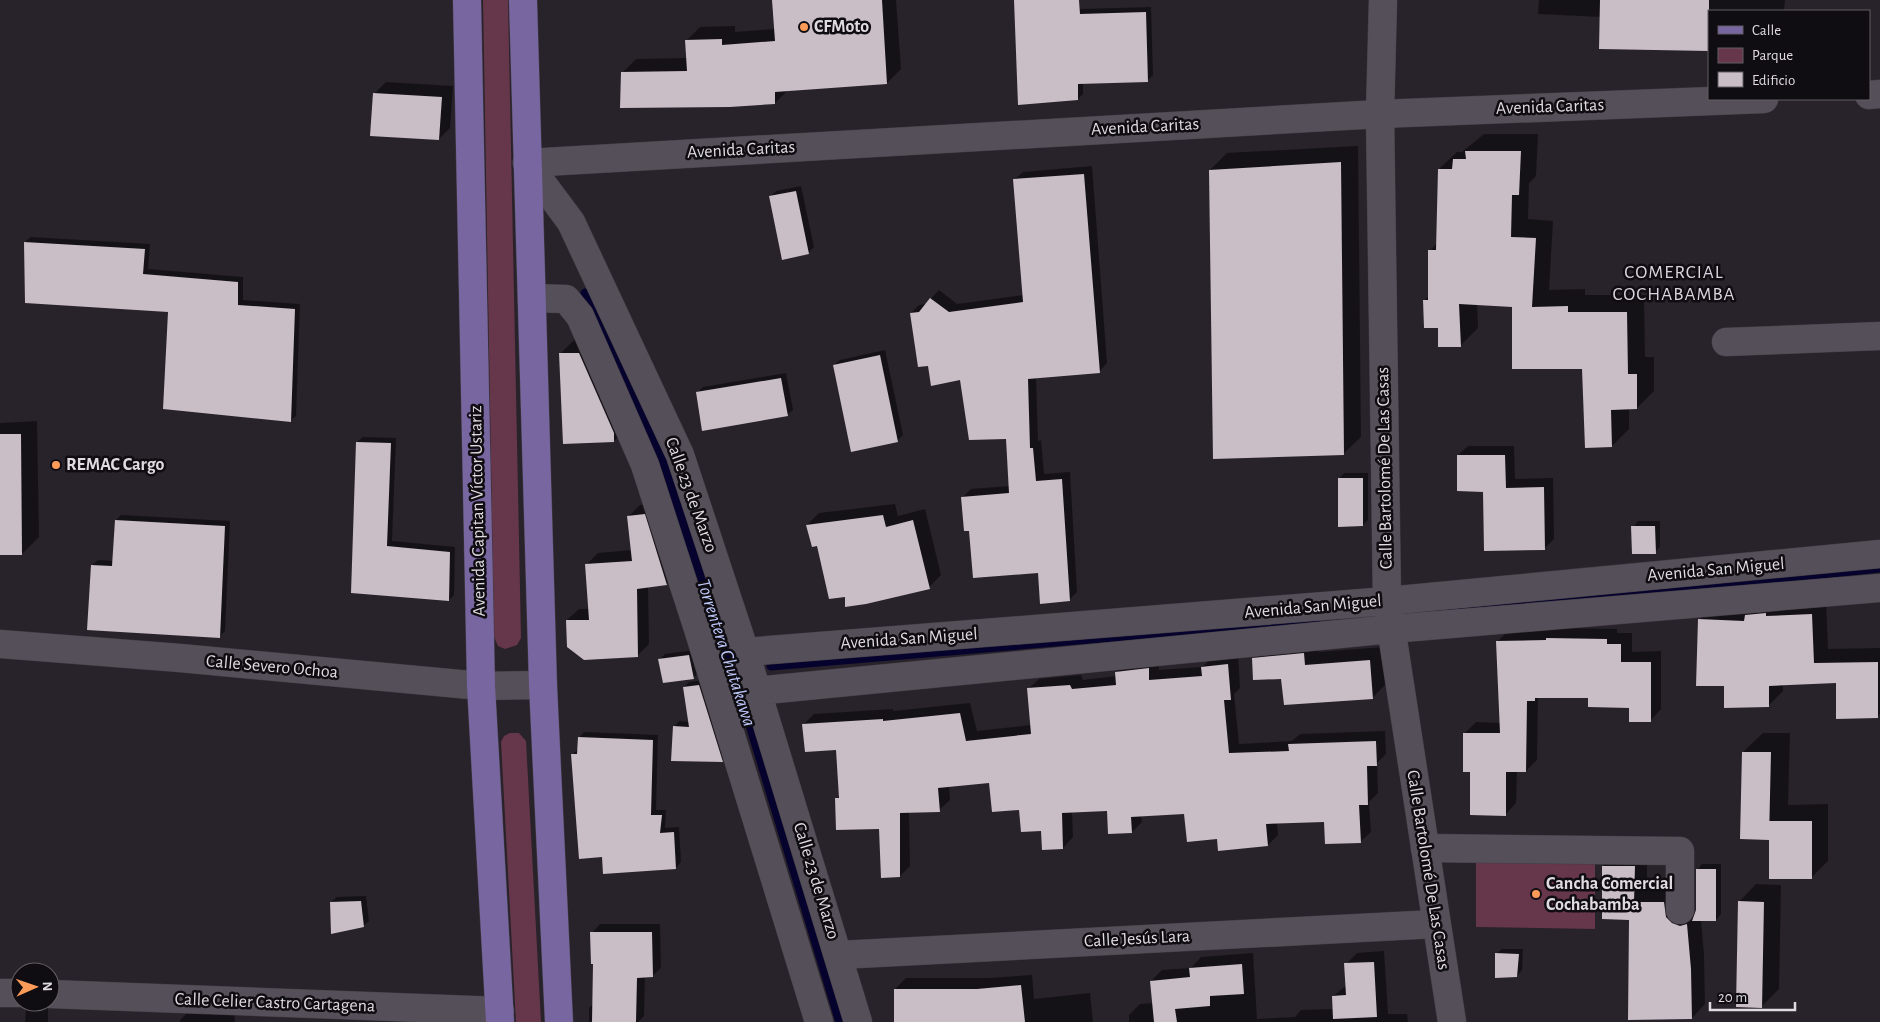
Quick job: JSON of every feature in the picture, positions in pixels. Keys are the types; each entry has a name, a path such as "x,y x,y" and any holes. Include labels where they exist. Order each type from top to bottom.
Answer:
{"main road":[{"name":"Avenida Capitan Víctor Ustariz","path":"467,0 482,686 500,1017"},
{"path":"523,0 543,684 559,1022"}],"street":[{"name":"Calle Bartolomé De Las Casas","path":"1383,0 1380,114 1387,601 1452,1022"},
{"name":"Avenida Caritas","path":"527,163 1380,114 1738,100"},
{"name":"Calle 23 de Marzo","path":"527,163 572,222 680,455 745,652 858,1022"},
{"path":"532,298 566,299 580,316 645,465 699,632 819,1022"},
{"path":"1726,342 1880,336"},
{"name":"Avenida San Miguel","path":"745,652 1387,601 1880,554"},
{"name":"Avenida San Miguel","path":"756,691 1391,629 1880,588"},
{"name":"Calle Severo Ochoa","path":"0,644 180,658 482,686 543,684"},
{"path":"1425,848 1680,851 1680,910"},
{"name":"Calle Jesús Lara","path":"839,955 1436,924"},
{"name":"Calle Celier Castro Cartagena","path":"60,995 500,1017"}],"green space":[{"path":"483,0 508,0 521,638 517,645 505,649 498,646 494,637"},
{"path":"510,733 519,733 526,741 541,1022 516,1022 501,742 504,736"},
{"name":"Cancha Comercial Cochabamba","path":"1476,859 1595,860 1595,929 1476,927"}],"building":[{"path":"772,0 882,0 887,84 775,92 775,104 730,107 620,108 621,72 687,71 685,40 722,39 722,45 775,41"},
{"path":"1014,0 1079,0 1080,14 1146,12 1148,82 1078,84 1078,100 1018,105"},
{"path":"1600,0 1709,0 1708,51 1599,49"},
{"path":"373,93 442,97 439,140 370,136"},
{"path":"1465,151 1521,151 1519,195 1512,195 1511,237 1536,238 1532,307 1568,306 1568,312 1627,312 1628,374 1637,374 1637,409 1611,410 1612,447 1585,448 1582,369 1512,369 1512,307 1459,304 1461,347 1438,347 1438,328 1424,328 1423,300 1428,300 1428,250 1436,250 1438,169 1452,169 1453,159 1466,159"},
{"path":"1341,162 1344,455 1213,459 1209,170"},
{"path":"1084,174 1100,373 1028,379 1030,448 1033,448 1036,481 1062,479 1070,601 1040,604 1038,573 973,578 969,531 964,531 961,497 1009,493 1006,439 969,440 960,380 931,386 928,366 918,367 910,313 919,312 930,298 949,312 1023,302 1013,179"},
{"path":"796,191 809,254 782,260 769,196"},
{"path":"24,242 145,249 143,274 238,282 238,305 295,309 291,422 163,409 168,312 25,303"},
{"path":"559,353 579,353 614,433 614,442 563,444"},
{"path":"880,355 898,442 851,452 833,365"},
{"path":"781,378 788,416 702,431 696,392"},
{"path":"0,434 21,434 22,555 0,555"},
{"path":"356,442 391,443 387,546 450,552 449,601 351,593"},
{"path":"1457,455 1505,455 1506,488 1544,487 1545,550 1484,551 1483,492 1457,491"},
{"path":"1338,478 1363,478 1363,526 1338,527"},
{"path":"645,514 667,585 637,589 638,657 584,660 567,647 566,620 589,620 585,564 632,561 627,516"},
{"path":"883,515 886,527 913,520 930,589 845,607 845,597 829,599 817,546 812,547 806,525"},
{"path":"115,520 225,526 220,638 87,630 91,565 112,566"},
{"path":"1631,526 1655,526 1656,554 1632,554"},
{"path":"1766,613 1766,616 1812,614 1814,663 1878,662 1878,718 1836,719 1836,683 1769,686 1769,707 1724,708 1724,686 1696,686 1698,619 1744,621 1745,615"},
{"path":"1546,638 1607,639 1607,644 1621,644 1621,662 1651,662 1651,722 1629,722 1629,708 1588,707 1588,698 1535,698 1535,701 1527,701 1526,772 1506,772 1506,816 1470,815 1470,772 1463,772 1463,733 1500,733 1496,641 1546,640"},
{"path":"1304,653 1305,665 1370,660 1373,699 1284,705 1281,679 1253,680 1252,658"},
{"path":"689,655 694,679 663,683 658,659"},
{"path":"1228,664 1231,700 1224,700 1229,753 1289,751 1288,744 1376,741 1377,766 1367,766 1368,805 1359,805 1361,843 1325,844 1324,822 1266,824 1268,846 1218,851 1217,839 1187,842 1184,814 1131,817 1132,833 1108,834 1107,811 1062,813 1063,849 1042,850 1041,831 1021,832 1019,810 992,812 989,783 938,788 940,812 900,813 900,877 881,878 879,829 836,830 835,798 839,798 836,750 805,752 802,724 883,719 883,721 960,713 966,741 1031,734 1027,688 1070,685 1072,689 1116,685 1115,672 1149,668 1149,680 1202,676 1201,667"},
{"path":"699,685 723,762 671,761 673,726 689,727 683,687"},
{"path":"578,737 653,740 651,815 662,815 660,833 674,832 676,869 603,874 602,857 579,859 571,754 577,754"},
{"path":"1742,752 1771,752 1769,840 1740,839"},
{"path":"1769,821 1812,821 1812,879 1769,879"},
{"path":"1602,866 1635,866 1634,902 1664,902 1666,917 1672,923 1680,926 1687,924 1691,969 1692,1019 1628,1020 1629,920 1602,919"},
{"path":"1696,869 1716,869 1716,921 1692,921 1696,910"},
{"path":"361,901 364,927 331,934 330,902"},
{"path":"1738,901 1764,902 1762,1008 1736,1007"},
{"path":"590,932 652,932 653,977 637,978 636,1022 592,1022 593,964 591,964"},
{"path":"1495,953 1519,954 1517,977 1495,978"},
{"path":"1374,962 1377,1017 1333,1019 1332,996 1346,995 1344,963"},
{"path":"1242,964 1244,994 1210,996 1210,1006 1175,1009 1177,1022 1154,1022 1150,981 1190,977 1189,968"},
{"path":"1021,985 1025,1022 894,1022 894,989 977,989"}],"waterway":[{"name":"Torrentera Chutakawa","path":"585,293 660,455 733,669 840,1022"},
{"path":"1422,611 1625,594 1880,568"},
{"path":"771,666 1316,620"}],"place":[{"name":"CFMoto","path":"804,27"},
{"name":"REMAC Cargo","path":"56,465"},
{"name":"Cancha Comercial Cochabamba","path":"1536,894"}],"district":[{"name":"COMERCIAL COCHABAMBA","path":"1674,283"}]}
